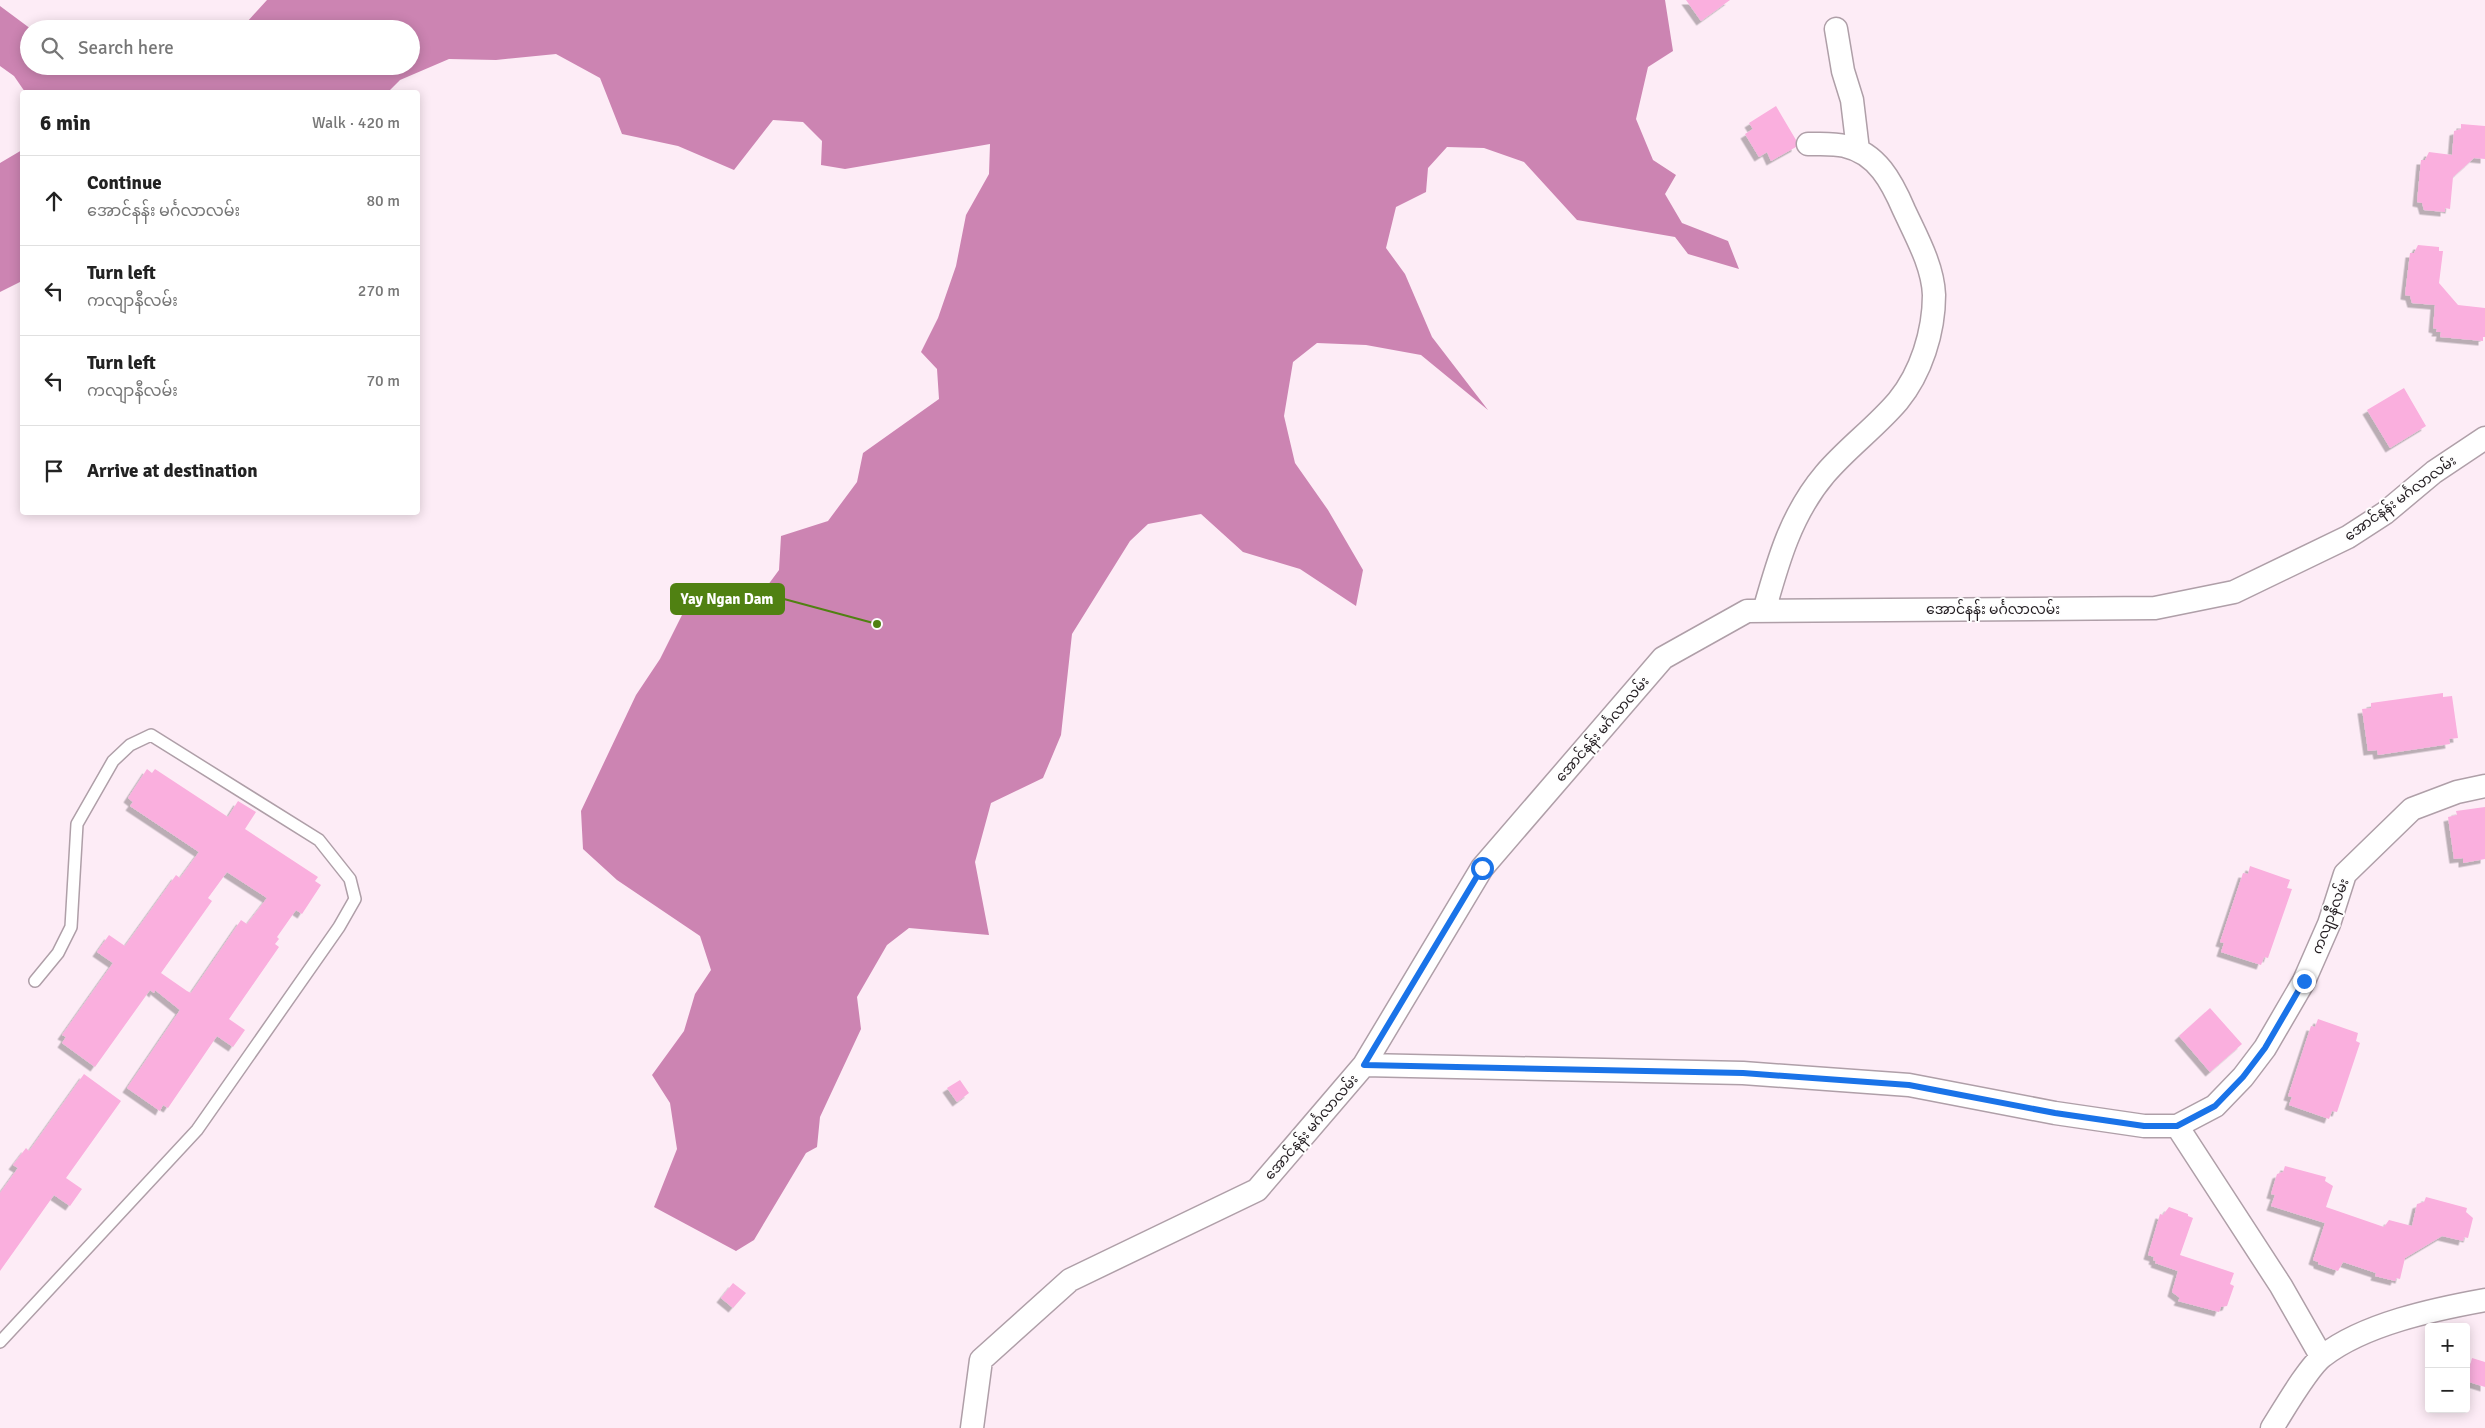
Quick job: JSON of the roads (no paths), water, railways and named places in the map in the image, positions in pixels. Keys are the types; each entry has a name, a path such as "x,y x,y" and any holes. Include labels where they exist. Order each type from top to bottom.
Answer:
{"street":[{"path":"1836,29 1843,71 1852,100 1858,150"},
{"path":"1764,611 1781,549 1796,515 1824,474 1898,401 1920,364 1930,336 1934,294 1924,254 1892,182 1866,153 1844,145 1808,144"},
{"name":"အောင်နန်း မင်္ဂလာလမ်း","path":"972,1428 981,1360 1070,1280 1258,1190 1364,1065 1482,868 1664,658 1747,611 2155,608 2234,592 2348,537 2385,513 2434,472 2485,438"},
{"name":"ကလျာနီလမ်း","path":"1364,1065 1743,1073 1890,1084 2144,1126 2177,1126 2215,1106 2243,1077 2265,1048 2304,981 2329,924 2344,874 2412,809 2457,792 2485,786"},
{"path":"2177,1126 2281,1286 2321,1356"},
{"path":"2272,1428 2321,1356 2372,1329 2444,1308 2485,1300"}],"lane":[{"path":"0,1342 197,1130 339,927 355,899 350,879 320,840 151,735 130,746 113,761 77,824 70,927 58,953 35,981"}],"place":[{"name":"Yay Ngan Dam","path":"877,624"}]}
